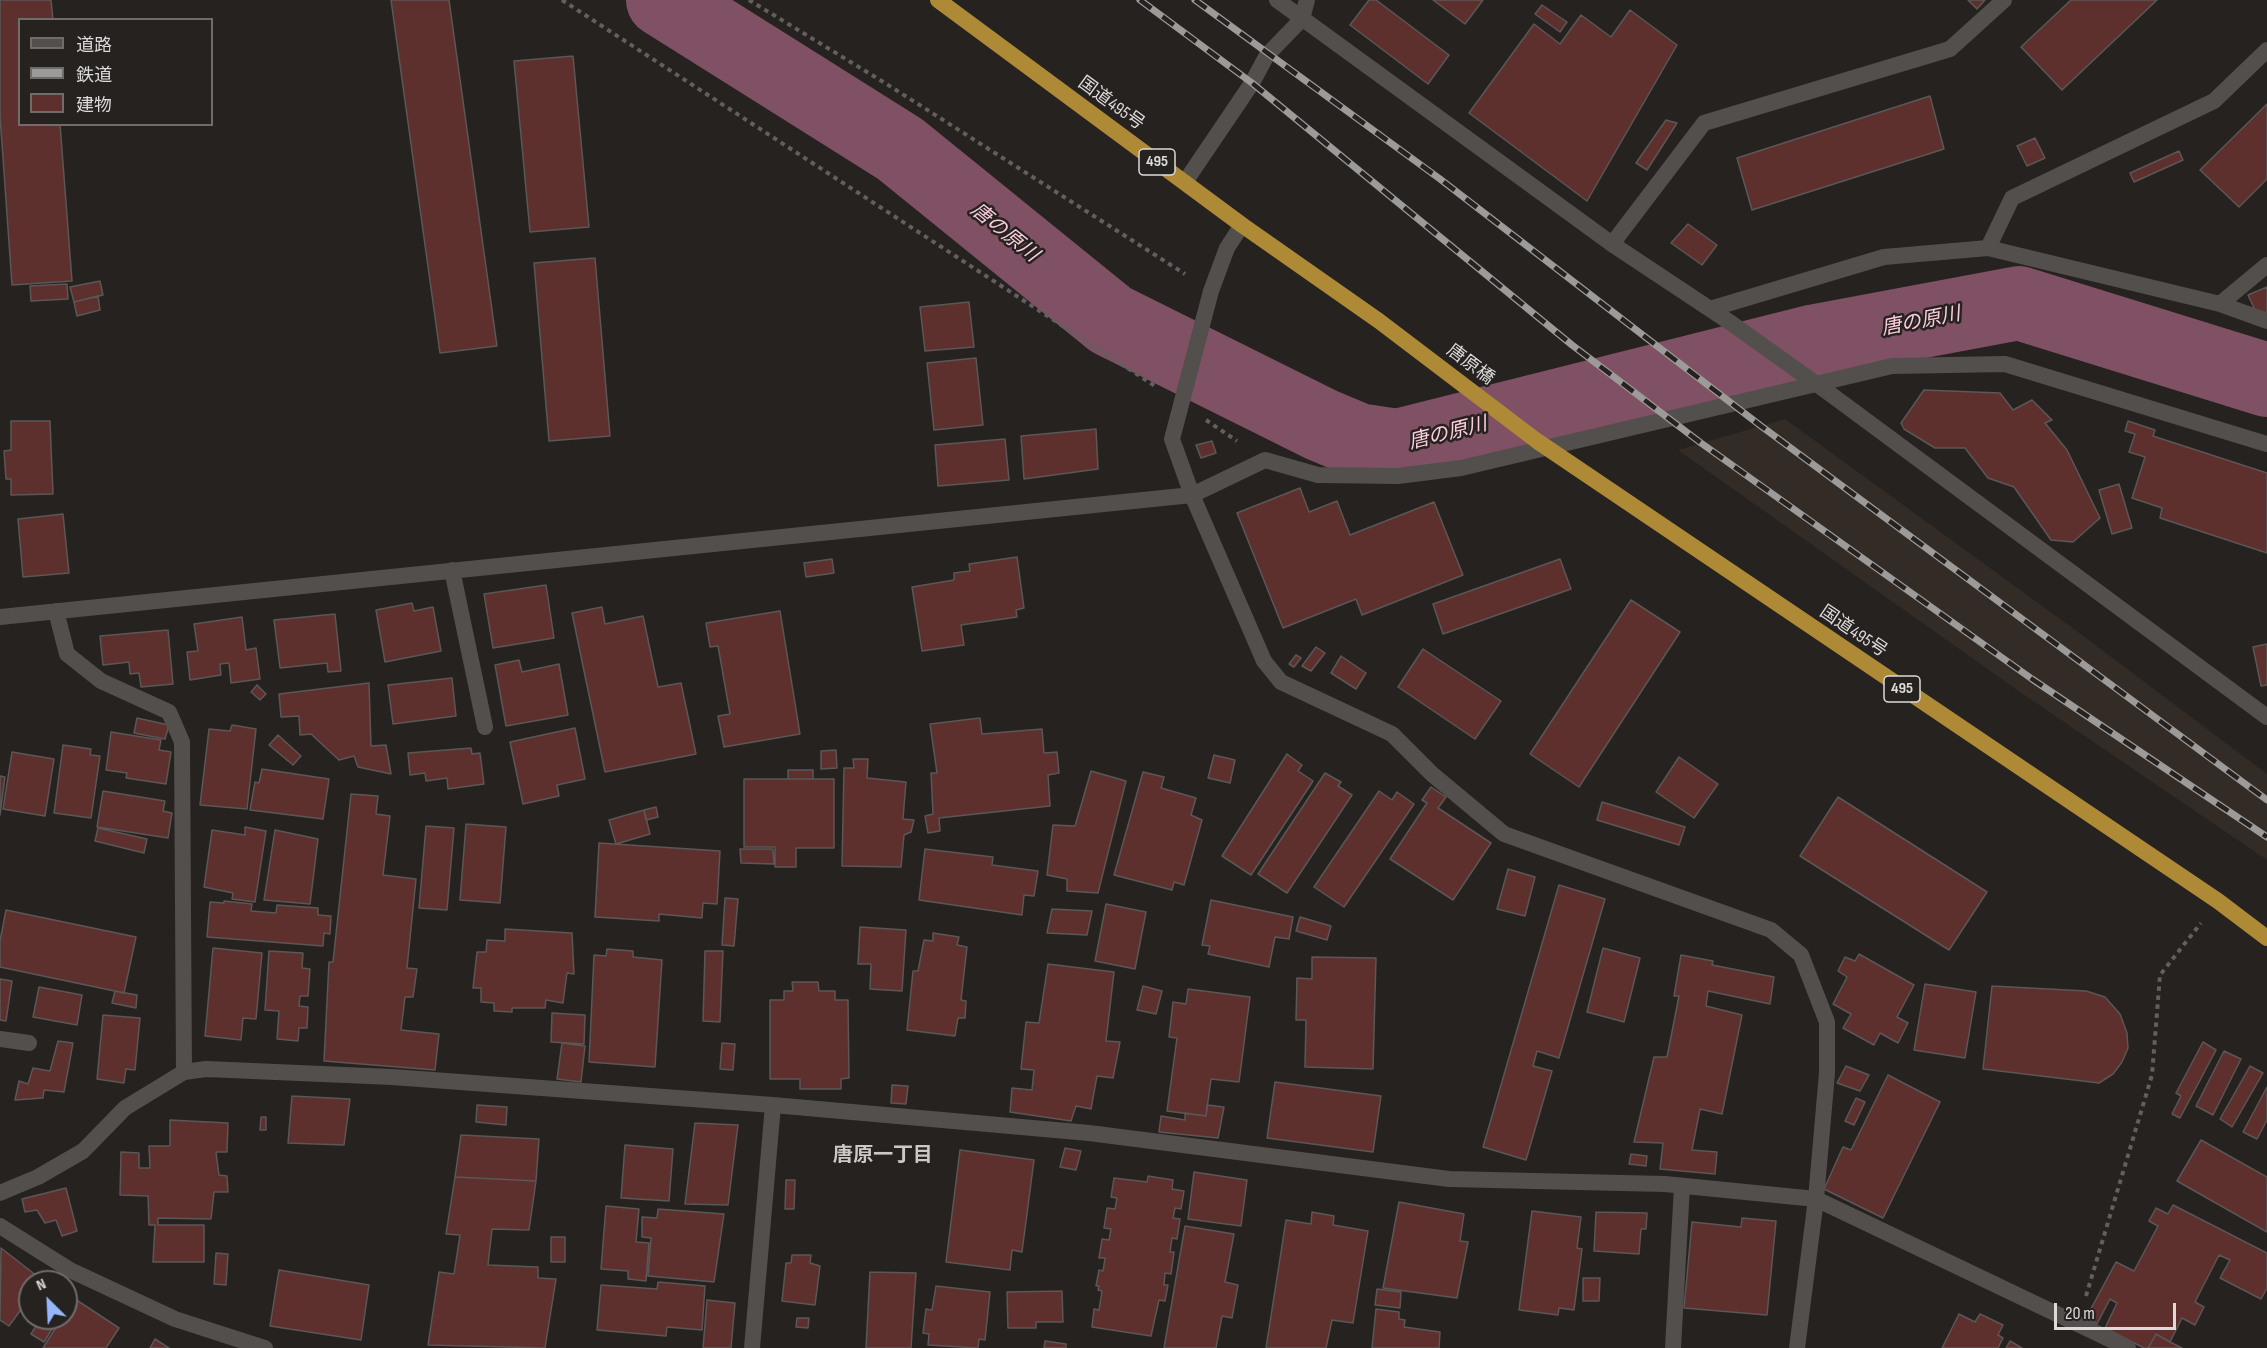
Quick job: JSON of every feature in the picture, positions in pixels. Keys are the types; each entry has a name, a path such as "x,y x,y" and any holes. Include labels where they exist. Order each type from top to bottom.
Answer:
{"highway":[{"name":"国道495号","path":"938,0 1242,225 1379,321"},
{"name":"唐原橋","path":"1379,321 1542,444"},
{"name":"国道495号","path":"1542,444 2218,901 2267,938"}],"street":[{"path":"1277,0 1612,244 1731,323 1829,393 2267,717"},
{"path":"1185,182 1252,83 1268,55 1302,19 1306,0"},
{"path":"1612,244 1704,123 1950,50 2004,0"},
{"path":"1988,248 2012,198 2214,101 2267,50"},
{"path":"1242,225 1227,248 1210,291 1172,439 1192,495 1264,661 1281,682 1392,734 1432,774 1504,834 1771,930 1802,955 1827,1022 1827,1072 1816,1199 1797,1348"},
{"path":"1710,309 1884,257 1988,248 2220,304 2267,321"},
{"path":"2220,304 2267,265"},
{"path":"0,616 1192,495 1265,460 1318,475 1398,477 1461,468 1542,444 1892,366 2005,364 2267,444"},
{"path":"452,570 485,728"},
{"path":"57,611 67,654 101,681 169,712 182,742 184,1072"},
{"path":"0,1039 29,1043"},
{"path":"0,1193 38,1177 83,1151 124,1108 184,1072 206,1069 392,1077 773,1105 1089,1133 1449,1179 1682,1186 1816,1199 2128,1348"},
{"path":"752,1348 773,1105"},
{"path":"1673,1348 1682,1186"},
{"path":"0,1226 70,1270 175,1319 265,1348"}],"path":[{"path":"562,0 1265,460"},
{"path":"749,0 885,82 1210,291"},
{"path":"2078,1323 2152,1075 2160,975 2218,901"}],"shaded area":[{"path":"1785,419 2078,632 2267,774 2267,860 2020,692 1678,450"}],"building":[{"path":"0,0 51,0 53,18 18,18 18,126 60,126 72,281 12,285 0,116"},
{"path":"391,0 449,0 497,346 440,353"},
{"path":"1369,0 1376,0 1449,55 1428,84 1350,25"},
{"path":"1433,0 1483,0 1465,24"},
{"path":"1968,0 1985,0 1977,9"},
{"path":"2071,0 2157,0 2062,90 2021,47"},
{"path":"1542,5 1567,22 1560,32 1535,14"},
{"path":"1630,10 1677,45 1587,201 1469,113 1534,24 1560,44 1581,15 1611,37"},
{"path":"573,56 589,227 530,232 514,61"},
{"path":"1930,96 1944,149 1752,210 1737,158"},
{"path":"2267,104 2267,179 2239,207 2200,170"},
{"path":"1666,120 1677,123 1647,170 1636,163"},
{"path":"2035,138 2045,158 2027,166 2017,146"},
{"path":"2179,151 2183,160 2134,182 2130,173"},
{"path":"1688,224 1717,245 1702,265 1671,243"},
{"path":"595,258 610,436 549,441 534,263"},
{"path":"100,281 103,295 74,302 70,287"},
{"path":"67,284 68,299 31,301 30,286"},
{"path":"2267,287 2267,313 2255,310 2248,295"},
{"path":"98,296 100,310 77,316 74,302"},
{"path":"969,302 974,347 925,351 920,307"},
{"path":"976,358 983,425 934,430 927,363"},
{"path":"1924,390 2000,393 2013,410 2032,400 2052,420 2045,423 2067,450 2100,518 2073,542 2051,540 2014,487 1988,478 1965,448 1935,448 1904,429 1901,423"},
{"path":"11,421 50,421 53,494 11,495 11,479 6,479 4,451 11,450"},
{"path":"2128,421 2155,430 2153,436 2267,473 2267,553 2160,518 2162,508 2132,498 2145,457 2129,452 2135,434 2125,431"},
{"path":"1096,429 1098,469 1024,479 1021,436"},
{"path":"1005,439 1009,480 938,486 935,445"},
{"path":"1212,441 1216,453 1201,458 1196,445"},
{"path":"2119,484 2132,528 2112,534 2099,490"},
{"path":"1300,488 1309,512 1337,501 1350,535 1434,502 1463,575 1362,615 1356,599 1283,628 1237,513"},
{"path":"63,514 69,573 23,577 18,519"},
{"path":"1017,557 1024,608 1016,610 1017,617 961,625 964,645 922,651 912,587 954,580 954,573 970,571 969,564"},
{"path":"832,559 834,573 806,577 804,563"},
{"path":"1560,559 1571,589 1443,634 1433,604"},
{"path":"546,585 554,638 493,648 484,594"},
{"path":"1631,600 1680,632 1579,787 1530,754"},
{"path":"412,603 414,611 433,607 441,651 385,662 376,610"},
{"path":"602,607 605,624 643,616 658,687 681,683 696,754 605,772 572,613"},
{"path":"780,611 800,734 724,747 718,716 730,714 718,646 710,647 706,623"},
{"path":"335,614 341,671 328,672 327,663 280,668 274,620"},
{"path":"242,617 246,650 256,648 260,679 231,683 229,663 220,664 221,675 190,680 187,652 198,651 194,624"},
{"path":"168,630 173,684 141,687 139,673 130,674 129,662 103,665 100,636"},
{"path":"2267,644 2267,685 2261,686 2253,647"},
{"path":"1316,647 1325,653 1311,671 1302,666"},
{"path":"1423,649 1501,701 1475,739 1398,687"},
{"path":"1296,655 1301,658 1294,667 1289,664"},
{"path":"1341,656 1366,673 1356,689 1331,673"},
{"path":"519,660 522,672 559,664 568,715 506,726 495,665"},
{"path":"452,678 456,716 393,724 388,685"},
{"path":"369,683 371,746 386,745 391,774 358,767 354,756 339,760 311,734 300,735 299,716 281,717 279,694"},
{"path":"257,685 266,694 260,700 251,692"},
{"path":"137,718 169,725 165,739 134,733"},
{"path":"980,718 982,734 1042,729 1044,753 1057,752 1059,773 1048,775 1050,806 939,818 940,831 928,833 925,816 933,814 931,773 937,773 930,724"},
{"path":"232,725 256,729 247,809 200,805 209,729 230,731"},
{"path":"575,728 585,779 557,785 559,796 523,804 510,742"},
{"path":"111,732 161,740 159,750 171,752 166,784 126,778 127,773 106,770"},
{"path":"278,735 301,756 293,765 269,745"},
{"path":"63,745 91,749 90,755 100,756 91,818 54,813"},
{"path":"471,748 472,754 480,753 484,784 448,789 447,778 426,781 425,773 410,775 408,753"},
{"path":"836,750 837,768 821,769 821,751"},
{"path":"12,752 54,759 45,816 3,809"},
{"path":"1287,754 1302,765 1298,771 1313,781 1251,875 1222,856"},
{"path":"1214,755 1235,760 1230,783 1208,778"},
{"path":"1679,757 1718,784 1694,818 1656,792"},
{"path":"853,759 868,759 867,778 906,782 903,819 914,820 911,832 904,835 901,867 842,866 844,768 854,768"},
{"path":"262,769 329,779 323,819 250,810 255,782 259,783"},
{"path":"788,770 813,770 813,779 788,779"},
{"path":"1091,771 1126,781 1098,893 1067,891 1067,879 1047,875 1053,825 1075,826"},
{"path":"1143,772 1164,777 1161,788 1196,798 1191,815 1202,820 1184,885 1174,882 1172,890 1114,875"},
{"path":"1325,773 1341,782 1338,786 1352,795 1287,893 1258,874"},
{"path":"0,776 5,777 0,815"},
{"path":"744,779 834,779 834,848 796,848 796,867 775,867 775,847 744,847"},
{"path":"1431,787 1446,797 1438,808 1491,843 1453,900 1390,859 1427,803 1422,800"},
{"path":"103,791 165,801 163,811 172,813 168,838 97,827"},
{"path":"1379,791 1392,800 1397,792 1414,804 1344,907 1314,887"},
{"path":"351,794 378,796 376,814 390,816 383,875 416,879 407,968 417,969 413,997 405,997 401,1030 439,1034 435,1070 324,1061 329,962 333,962"},
{"path":"1838,797 1987,892 1949,950 1800,856"},
{"path":"1602,802 1685,827 1679,845 1597,820"},
{"path":"656,807 658,817 646,820 644,810"},
{"path":"644,810 650,834 616,844 609,820"},
{"path":"466,824 506,827 500,903 460,900"},
{"path":"426,826 454,828 447,910 419,908"},
{"path":"245,827 266,831 255,902 232,899 233,893 204,887 212,830 245,835"},
{"path":"98,828 147,839 144,853 95,841"},
{"path":"275,830 318,839 310,904 264,900"},
{"path":"599,843 720,851 717,904 703,903 702,918 659,914 659,921 595,917"},
{"path":"740,849 773,849 774,864 741,863"},
{"path":"925,849 993,857 992,865 1038,871 1034,896 1024,895 1022,915 919,900"},
{"path":"1508,869 1535,877 1525,916 1497,909"},
{"path":"1559,885 1605,899 1559,1058 1537,1051 1533,1066 1552,1071 1526,1160 1483,1147"},
{"path":"725,898 738,899 734,946 722,945"},
{"path":"1211,900 1293,917 1289,939 1275,937 1269,967 1208,954 1210,946 1202,945"},
{"path":"224,901 252,904 251,911 276,913 277,905 318,908 318,915 331,916 330,934 324,933 323,946 207,937 210,902 224,903"},
{"path":"1106,904 1146,912 1135,969 1095,961"},
{"path":"1052,909 1092,911 1087,935 1047,933"},
{"path":"6,910 136,937 124,993 0,967 0,941"},
{"path":"1300,917 1331,926 1327,940 1296,931"},
{"path":"860,927 906,930 902,991 870,989 871,964 858,964"},
{"path":"505,929 572,933 574,974 567,973 563,1003 546,1000 545,1008 512,1008 512,1012 494,1011 494,1003 481,1002 481,988 473,988 477,952 486,952 487,940 505,941"},
{"path":"933,933 959,937 957,945 967,947 961,1000 966,1001 965,1018 958,1018 955,1036 907,1030 913,971 918,971 924,940 933,941"},
{"path":"213,948 262,953 256,1019 243,1018 241,1040 205,1036"},
{"path":"1603,948 1640,958 1624,1022 1587,1012"},
{"path":"607,949 633,951 633,957 662,960 655,1067 589,1062 594,955 606,956"},
{"path":"269,951 303,953 302,968 310,969 308,996 300,996 299,1006 308,1007 307,1028 299,1028 298,1041 277,1039 279,1011 265,1010"},
{"path":"705,951 723,951 720,1022 703,1021"},
{"path":"1859,954 1914,985 1897,1017 1908,1023 1898,1043 1880,1033 1874,1045 1843,1028 1851,1014 1833,1004 1847,977 1838,971 1845,957 1855,961"},
{"path":"1681,955 1713,961 1712,965 1774,977 1770,1004 1708,991 1706,1006 1742,1015 1722,1114 1700,1109 1692,1150 1717,1152 1715,1174 1660,1169 1663,1143 1634,1142 1654,1057 1667,1057 1679,996 1674,996"},
{"path":"1312,957 1376,958 1373,1069 1305,1067 1306,1020 1296,1020 1297,978 1312,979"},
{"path":"1048,964 1114,972 1106,1041 1120,1042 1113,1078 1097,1076 1091,1109 1076,1106 1071,1121 1010,1112 1012,1088 1032,1090 1034,1070 1021,1069 1026,1022 1039,1023"},
{"path":"0,979 12,981 6,1021 0,1020"},
{"path":"792,982 818,982 819,991 835,991 835,1000 848,1000 849,1078 841,1079 841,1089 800,1089 800,1079 770,1079 770,1000 784,1000 784,991 793,991"},
{"path":"1925,984 1976,992 1965,1058 1914,1050"},
{"path":"1143,986 1162,991 1156,1014 1137,1010"},
{"path":"1992,986 2086,991 2105,997 2120,1014 2127,1033 2128,1048 2122,1062 2113,1074 2099,1083 1983,1069"},
{"path":"39,987 82,995 77,1025 33,1017"},
{"path":"1188,989 1250,997 1239,1082 1211,1079 1206,1116 1167,1111 1177,1038 1169,1037 1173,1002 1186,1004"},
{"path":"115,991 137,995 136,1008 112,1003"},
{"path":"552,1013 585,1015 584,1044 551,1042"},
{"path":"103,1015 140,1018 135,1070 126,1069 124,1083 97,1079"},
{"path":"58,1041 73,1043 64,1092 44,1090 43,1098 15,1100 19,1081 28,1084 33,1068 50,1071"},
{"path":"2203,1042 2216,1050 2180,1118 2172,1114 2181,1096 2176,1093"},
{"path":"562,1043 585,1046 581,1082 557,1079"},
{"path":"722,1043 735,1044 733,1070 720,1069"},
{"path":"2224,1051 2241,1059 2213,1115 2196,1106"},
{"path":"1846,1066 1869,1075 1860,1091 1837,1083"},
{"path":"2250,1066 2263,1073 2232,1127 2220,1119"},
{"path":"1888,1075 1940,1102 1883,1218 1824,1189 1843,1147 1851,1150"},
{"path":"1275,1082 1381,1096 1373,1152 1267,1138"},
{"path":"892,1085 908,1086 906,1104 891,1103"},
{"path":"2267,1087 2267,1120 2257,1139 2243,1132"},
{"path":"292,1096 350,1099 344,1145 288,1143"},
{"path":"1856,1098 1865,1102 1854,1125 1845,1121"},
{"path":"477,1105 507,1107 506,1125 476,1122"},
{"path":"1207,1105 1224,1107 1218,1138 1159,1132 1161,1116 1185,1120 1185,1113 1206,1116"},
{"path":"261,1117 266,1117 266,1130 260,1130"},
{"path":"170,1120 228,1123 227,1152 216,1152 219,1175 227,1176 228,1192 214,1192 211,1219 158,1218 158,1225 204,1225 204,1262 153,1262 155,1225 149,1225 148,1196 120,1195 121,1152 139,1153 139,1168 150,1168 149,1146 170,1146"},
{"path":"695,1123 738,1125 728,1205 685,1204"},
{"path":"461,1135 539,1139 536,1181 455,1177"},
{"path":"2201,1140 2267,1177 2267,1232 2177,1181"},
{"path":"625,1145 673,1149 669,1201 621,1198"},
{"path":"1065,1148 1081,1151 1076,1170 1060,1167"},
{"path":"960,1150 1034,1160 1022,1252 1012,1250 1010,1270 946,1262"},
{"path":"1631,1154 1647,1156 1646,1166 1629,1164"},
{"path":"1194,1172 1247,1180 1241,1226 1188,1219"},
{"path":"1148,1176 1173,1180 1172,1189 1184,1191 1181,1209 1175,1208 1173,1218 1180,1219 1177,1239 1172,1238 1170,1252 1174,1252 1171,1274 1165,1273 1164,1285 1168,1285 1165,1301 1159,1300 1151,1336 1092,1327 1094,1309 1099,1310 1102,1291 1098,1290 1099,1286 1096,1286 1099,1270 1103,1271 1105,1258 1099,1258 1102,1239 1109,1240 1111,1229 1104,1228 1107,1208 1115,1209 1117,1198 1111,1197 1114,1178 1147,1182"},
{"path":"455,1177 536,1181 529,1230 492,1229 488,1265 538,1267 538,1278 556,1279 545,1348 428,1345 439,1272 454,1274 460,1235 446,1234"},
{"path":"786,1180 795,1180 794,1209 785,1209"},
{"path":"66,1188 77,1231 62,1236 56,1220 45,1223 37,1210 25,1212 22,1199"},
{"path":"1399,1202 1464,1214 1460,1241 1468,1242 1457,1298 1383,1288"},
{"path":"2173,1205 2267,1253 2267,1288 2261,1299 2220,1278 2230,1260 2219,1255 2195,1302 2204,1307 2195,1325 2182,1318 2170,1342 2156,1334 2148,1348 2144,1348 2105,1328 2117,1303 2110,1299 2097,1324 2086,1318 2116,1262 2134,1271 2158,1226 2149,1221 2156,1208 2168,1214"},
{"path":"606,1206 639,1209 636,1242 649,1243 646,1281 628,1279 628,1271 601,1269"},
{"path":"658,1209 724,1214 714,1282 648,1276 651,1238 642,1237 642,1217 657,1218"},
{"path":"1532,1211 1581,1217 1577,1248 1582,1249 1574,1310 1559,1308 1558,1315 1519,1310"},
{"path":"1312,1212 1334,1216 1333,1225 1368,1231 1353,1323 1332,1320 1326,1348 1266,1348 1286,1220 1311,1224"},
{"path":"1596,1212 1647,1213 1646,1229 1641,1229 1639,1254 1594,1251"},
{"path":"1742,1218 1776,1221 1767,1315 1684,1308 1692,1222 1741,1227"},
{"path":"1185,1226 1234,1234 1225,1282 1238,1285 1232,1318 1222,1316 1216,1348 1164,1348"},
{"path":"551,1237 565,1237 565,1262 551,1262"},
{"path":"1,1248 29,1270 18,1270 18,1314 9,1326 0,1320"},
{"path":"216,1253 228,1254 226,1285 214,1284"},
{"path":"792,1255 811,1255 810,1263 820,1266 815,1305 782,1301 786,1263 791,1263"},
{"path":"279,1270 369,1285 361,1340 270,1326"},
{"path":"870,1272 916,1273 911,1348 866,1348"},
{"path":"1583,1278 1600,1278 1599,1301 1583,1301"},
{"path":"658,1282 705,1286 702,1330 667,1327 666,1336 597,1330 601,1285 657,1289"},
{"path":"936,1286 990,1292 985,1340 979,1339 978,1348 928,1345 929,1334 923,1333 926,1309 932,1310"},
{"path":"1377,1289 1401,1292 1400,1308 1375,1305"},
{"path":"1062,1291 1063,1322 1036,1322 1036,1328 1008,1328 1007,1292"},
{"path":"707,1300 735,1303 731,1348 703,1348"},
{"path":"78,1301 119,1328 106,1348 43,1348 54,1330 78,1330"},
{"path":"1376,1309 1399,1312 1399,1319 1405,1320 1404,1327 1440,1332 1439,1348 1372,1348"},
{"path":"1959,1314 1975,1322 1980,1314 2003,1325 1998,1335 2003,1338 1998,1348 1942,1348"},
{"path":"797,1318 809,1318 808,1328 796,1327"},
{"path":"34,1330 52,1330 44,1342 31,1334"},
{"path":"2156,1334 2170,1342 2182,1348 2148,1348"},
{"path":"155,1339 169,1348 150,1348"},
{"path":"1045,1341 1066,1344 1066,1348 1044,1348"},
{"path":"2010,1341 2022,1348 2006,1348"}],"waterway":[{"name":"唐の原川","path":"663,0 900,149 1111,320 1322,425 1358,440 1398,446 1816,341 2019,303 2267,380"}],"railway":[{"path":"1140,0 1252,83 1572,345 1701,443 2032,679 2267,837"},
{"path":"1195,0 1440,179 1761,426 2267,800"}],"district":[{"name":"唐原一丁目","path":"883,1156"}]}
